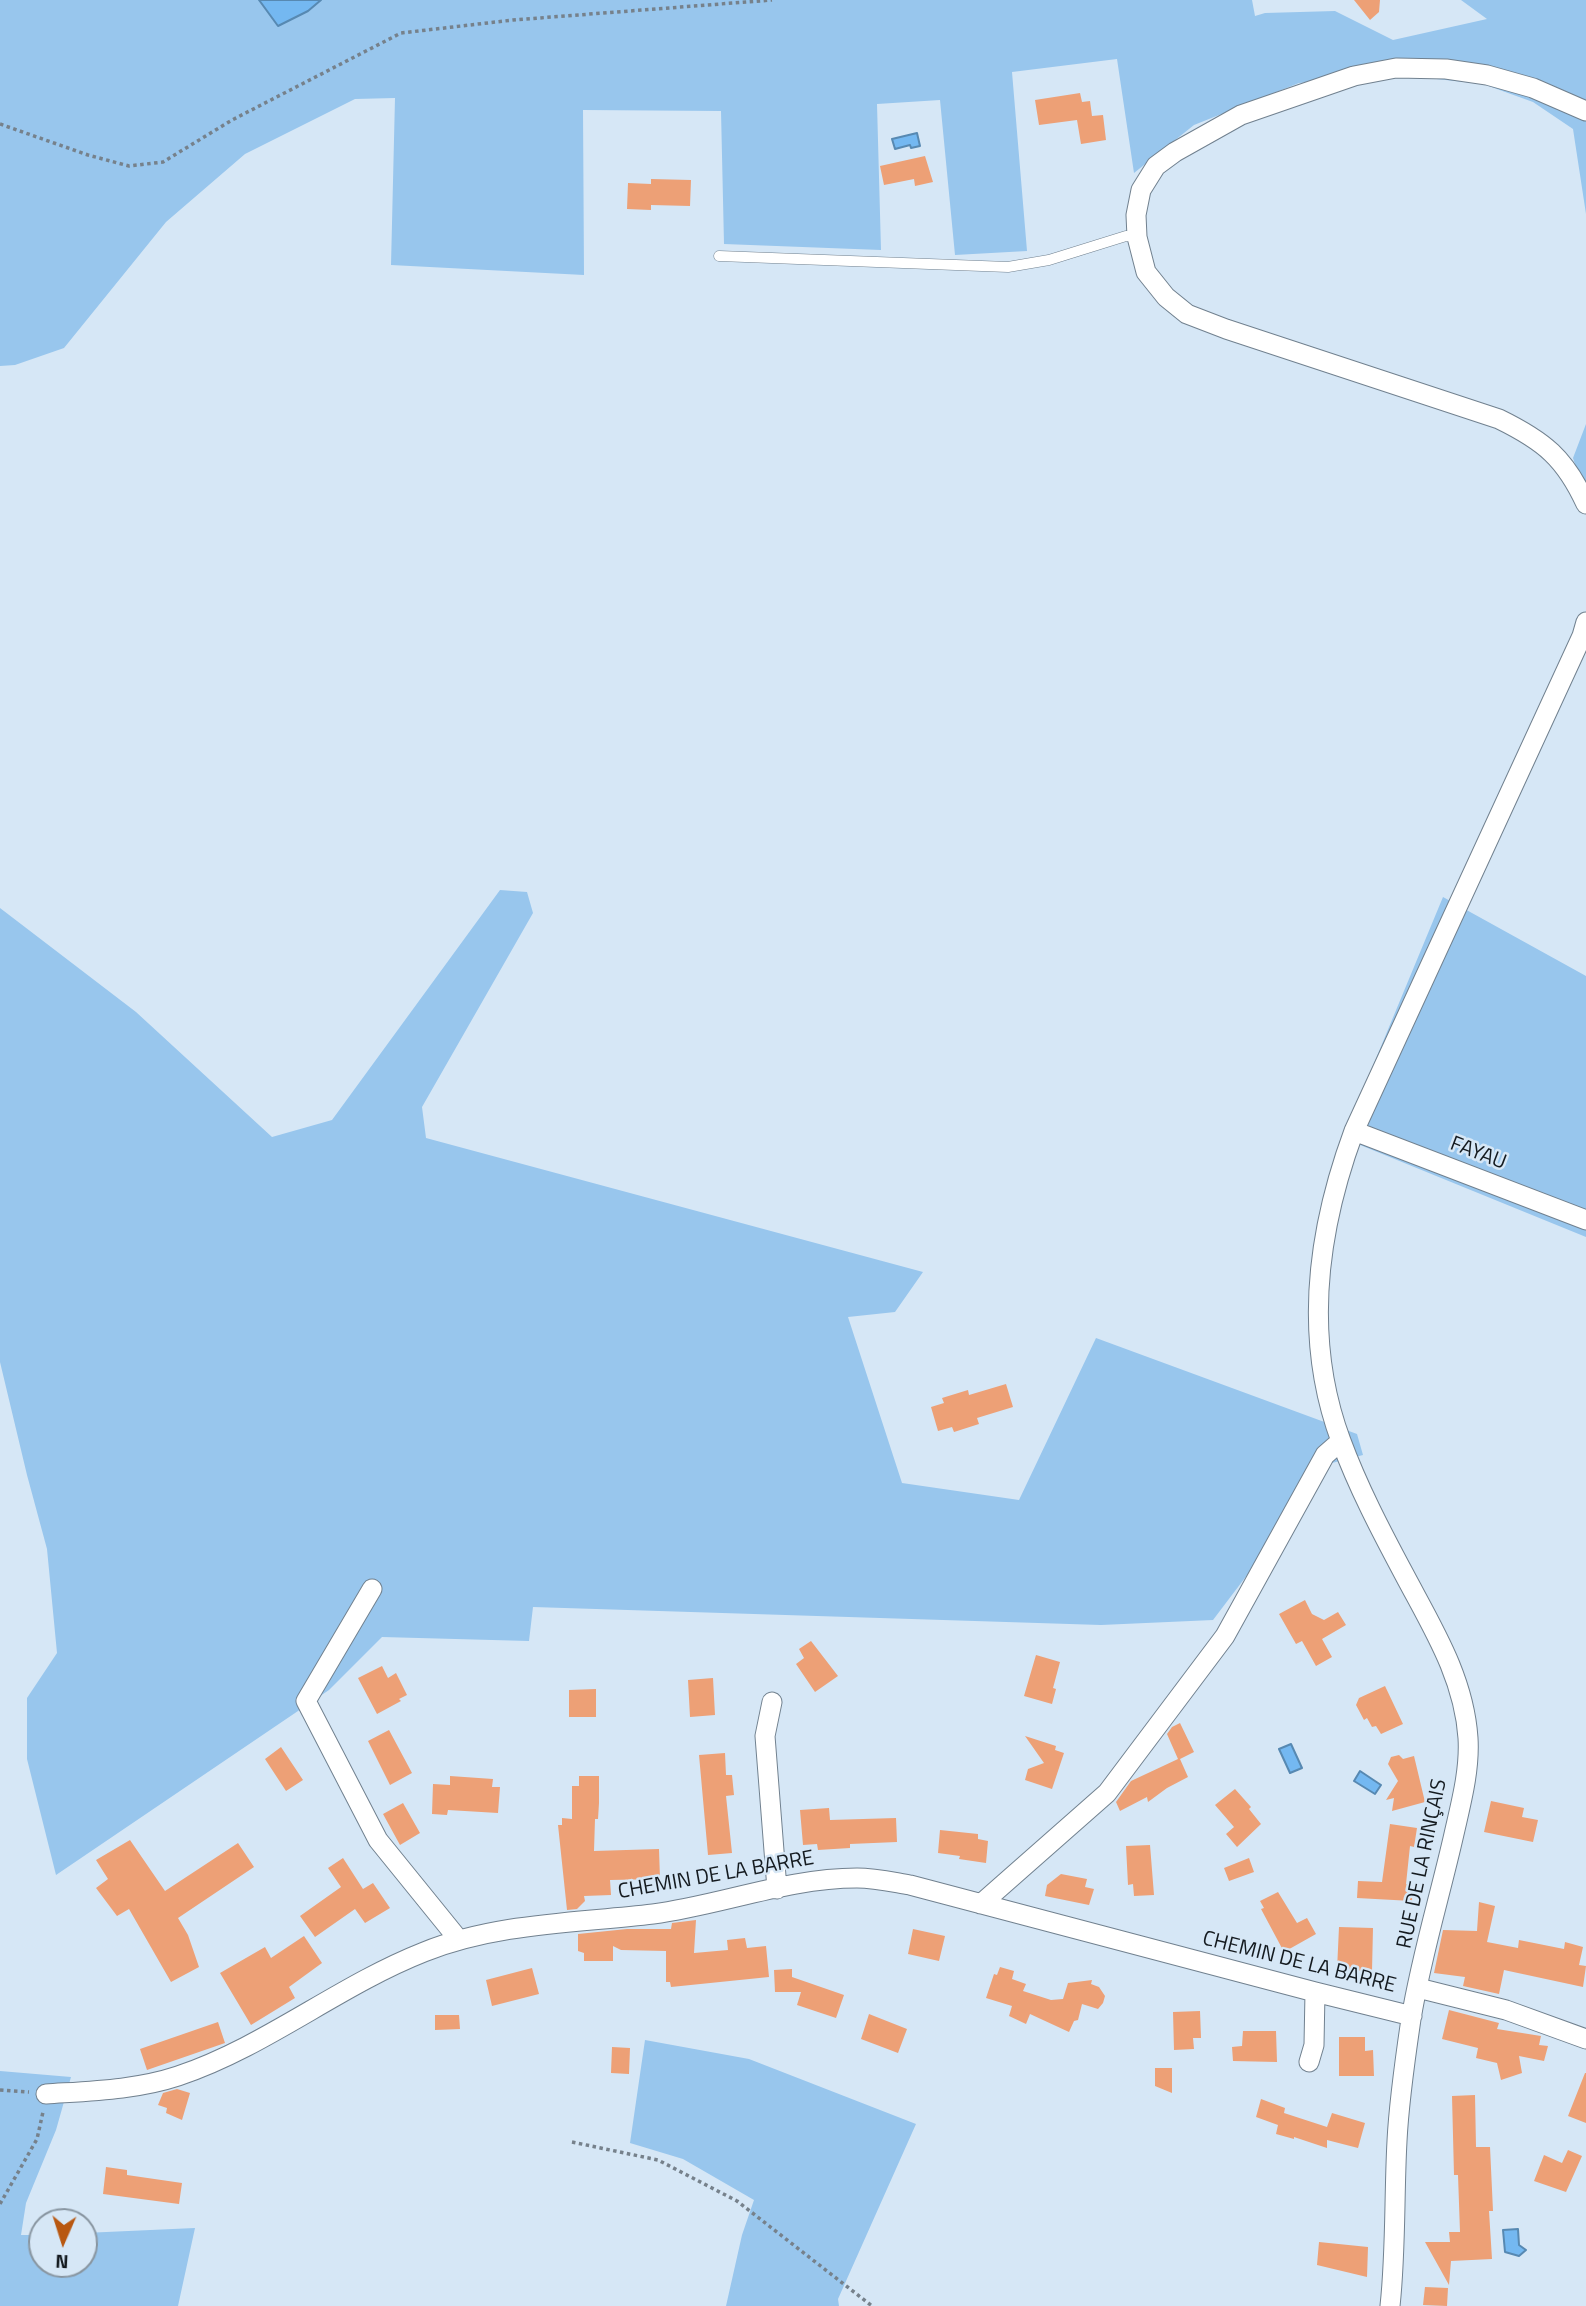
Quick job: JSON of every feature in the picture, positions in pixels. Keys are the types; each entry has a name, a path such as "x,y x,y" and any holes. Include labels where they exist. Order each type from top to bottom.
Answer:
{"street":[{"path":"1586,111 1533,89 1487,75 1446,69 1396,68 1354,76 1241,115 1175,152 1156,166 1141,190 1136,215 1137,237 1146,272 1166,297 1187,314 1529,433 1573,476 1586,504"},
{"name":"RUE DE LA RINÇAIS","path":"1390,2306 1394,2269 1401,2090 1412,2015 1457,1821 1469,1742 1458,1682 1440,1638 1370,1507 1341,1441 1324,1377 1317,1304 1321,1250 1329,1209 1353,1130 1582,636 1586,622"},
{"name":"FAYAU","path":"1353,1130 1586,1220"},
{"path":"981,1904 1107,1793 1225,1636 1325,1455 1341,1441"},
{"path":"372,1589 306,1701 378,1840 459,1940"},
{"path":"772,1702 765,1735 777,1889"},
{"name":"CHEMIN DE LA BARRE","path":"46,2094 100,2091 178,2076 251,2044 371,1974 459,1940 580,1920 654,1914 777,1889 857,1878 910,1885 1412,2015"},
{"path":"1418,1988 1506,2010 1586,2039"},
{"path":"1309,2062 1314,2045 1315,1992"}],"lane":[{"path":"719,256 1008,267 1049,260 1126,236 1137,237"}],"path":[{"path":"0,124 88,155 129,166 163,162 232,120 401,33 513,20 772,0"},
{"path":"0,2090 46,2094 37,2139 0,2204"},
{"path":"572,2142 658,2160 737,2202 872,2306"}],"shaded area":[{"path":"0,0 259,0 278,26 308,11 321,0 1252,0 1255,16 1265,13 1335,11 1393,40 1487,19 1461,0 1586,0 1586,214 1573,129 1533,102 1483,84 1399,75 1299,83 1194,125 1134,173 1117,59 1012,72 1027,251 955,255 940,100 877,104 881,250 724,244 721,111 583,110 584,275 391,265 395,98 355,99 245,154 166,222 64,348 15,365 0,366"},
{"path":"259,0 321,0 308,11 278,26"},
{"path":"917,133 920,146 911,148 910,145 895,149 892,139"},
{"path":"1586,424 1586,499 1573,458"},
{"path":"500,890 527,892 533,913 422,1107 426,1138 923,1272 895,1312 848,1317 902,1483 1019,1500 1096,1338 1357,1434 1363,1455 1332,1463 1213,1620 1101,1625 533,1607 529,1641 382,1637 329,1690 56,1875 27,1759 27,1698 57,1653 47,1549 0,1362 0,908 136,1012 272,1137 332,1120"},
{"path":"1443,897 1586,976 1586,1237 1343,1138"},
{"path":"1291,1744 1302,1768 1290,1773 1279,1749"},
{"path":"1360,1771 1381,1785 1375,1794 1354,1781"},
{"path":"645,2040 749,2059 916,2124 838,2299 839,2306 726,2306 742,2235 754,2200 683,2159 630,2143"},
{"path":"0,2071 71,2077 56,2130 26,2203 21,2235 28,2235 28,2278 98,2278 98,2232 195,2228 178,2306 0,2306"},
{"path":"1518,2229 1519,2245 1526,2250 1519,2256 1505,2252 1503,2230"}],"building":[{"path":"1354,0 1380,0 1379,12 1370,20"},
{"path":"1080,93 1082,102 1090,101 1092,116 1103,115 1106,140 1081,144 1077,120 1039,125 1035,100"},
{"path":"925,156 933,182 915,186 914,179 884,185 880,166"},
{"path":"651,179 691,180 690,206 651,205 651,210 627,209 628,183 651,184"},
{"path":"1006,1384 1013,1407 977,1418 979,1424 954,1432 952,1427 938,1431 931,1407 944,1403 942,1398 968,1390 969,1395"},
{"path":"1305,1600 1312,1614 1324,1620 1338,1612 1346,1625 1322,1639 1332,1657 1316,1666 1302,1641 1296,1644 1279,1614"},
{"path":"811,1641 838,1676 815,1692 796,1664 804,1658 799,1649"},
{"path":"1036,1655 1060,1662 1052,1704 1024,1696"},
{"path":"382,1666 388,1678 396,1673 407,1695 377,1714 358,1678"},
{"path":"713,1678 715,1715 690,1717 688,1680"},
{"path":"1385,1686 1403,1724 1381,1734 1376,1726 1372,1727 1367,1718 1364,1720 1356,1705 1359,1698"},
{"path":"596,1689 596,1717 569,1717 569,1690"},
{"path":"1180,1723 1194,1752 1180,1759 1188,1777 1148,1802 1147,1797 1120,1811 1116,1802 1131,1781 1178,1759 1167,1734 1172,1727"},
{"path":"389,1730 412,1773 390,1785 368,1741"},
{"path":"1025,1736 1056,1746 1055,1750 1064,1753 1052,1789 1025,1780 1028,1769 1044,1763"},
{"path":"281,1747 303,1780 286,1791 265,1759"},
{"path":"725,1753 726,1775 732,1775 734,1795 726,1796 732,1853 708,1855 699,1755"},
{"path":"1399,1755 1403,1759 1414,1756 1425,1802 1392,1811 1394,1798 1386,1800 1398,1781 1388,1764 1391,1757"},
{"path":"450,1776 493,1779 492,1787 500,1787 498,1813 448,1810 447,1815 432,1814 433,1784 450,1785"},
{"path":"579,1776 599,1776 594,1851 659,1849 660,1879 610,1880 611,1895 584,1896 585,1901 577,1909 567,1910 558,1825 562,1825 562,1818 572,1819 572,1786 579,1786"},
{"path":"1235,1789 1251,1807 1249,1809 1261,1824 1237,1847 1226,1834 1234,1827 1215,1805"},
{"path":"1491,1801 1524,1808 1522,1817 1538,1820 1533,1842 1484,1832"},
{"path":"403,1803 420,1833 400,1845 383,1814"},
{"path":"829,1808 830,1820 896,1818 897,1842 850,1844 850,1848 818,1850 817,1844 803,1845 800,1810"},
{"path":"1390,1824 1417,1828 1414,1847 1410,1846 1406,1884 1413,1884 1412,1901 1357,1898 1358,1881 1382,1882"},
{"path":"940,1830 978,1834 978,1839 988,1841 986,1863 938,1853"},
{"path":"130,1840 165,1891 238,1843 254,1867 178,1918 188,1935 199,1967 171,1982 129,1909 117,1916 96,1888 108,1879 96,1860"},
{"path":"1150,1845 1154,1895 1134,1896 1133,1884 1128,1885 1126,1846"},
{"path":"343,1858 363,1889 373,1883 390,1908 365,1923 355,1909 315,1937 300,1916 341,1887 328,1868"},
{"path":"1249,1858 1254,1872 1229,1881 1224,1868"},
{"path":"1061,1874 1087,1879 1085,1887 1094,1889 1089,1905 1045,1896 1047,1885"},
{"path":"1278,1892 1297,1923 1307,1918 1316,1934 1284,1952 1261,1909 1264,1908 1260,1901"},
{"path":"1479,1902 1495,1906 1487,1942 1518,1948 1519,1940 1564,1949 1565,1942 1583,1947 1579,1965 1586,1966 1583,1987 1504,1970 1499,1994 1463,1986 1465,1977 1434,1973 1443,1930 1477,1931"},
{"path":"696,1920 694,1953 728,1950 727,1940 745,1938 747,1948 766,1946 769,1977 671,1987 670,1982 666,1982 666,1951 621,1950 613,1946 613,1961 584,1961 584,1953 578,1951 578,1934 627,1929 671,1929 672,1923"},
{"path":"1339,1927 1373,1928 1372,1971 1337,1970"},
{"path":"913,1929 945,1936 939,1961 908,1954"},
{"path":"304,1936 322,1963 289,1987 295,1998 251,2025 220,1973 265,1947 271,1958"},
{"path":"1000,1967 1014,1971 1012,1979 1026,1984 1023,1991 1051,2000 1063,1999 1068,1983 1092,1980 1091,1984 1099,1987 1105,1996 1103,2003 1098,2009 1082,2004 1078,2020 1074,2021 1069,2032 1030,2014 1026,2024 1009,2016 1012,2006 986,1998 994,1974 997,1975"},
{"path":"532,1968 539,1994 492,2006 486,1980"},
{"path":"792,1969 792,1977 844,1995 836,2018 797,2005 801,1992 775,1992 774,1970"},
{"path":"1449,2010 1499,2023 1497,2029 1541,2036 1539,2045 1548,2046 1544,2061 1519,2056 1522,2073 1501,2080 1497,2063 1476,2058 1478,2048 1442,2039"},
{"path":"1200,2011 1201,2038 1193,2038 1194,2049 1174,2050 1173,2012"},
{"path":"869,2014 907,2029 898,2053 861,2039"},
{"path":"435,2015 459,2015 460,2029 435,2030"},
{"path":"218,2022 225,2043 147,2070 140,2049"},
{"path":"1243,2031 1276,2031 1277,2062 1233,2061 1232,2047 1242,2046"},
{"path":"1339,2037 1365,2037 1365,2051 1373,2050 1374,2076 1339,2076"},
{"path":"612,2047 630,2048 629,2074 611,2073"},
{"path":"1155,2068 1172,2068 1172,2093 1155,2086"},
{"path":"1586,2073 1586,2123 1568,2116"},
{"path":"177,2089 190,2093 182,2120 166,2113 167,2108 158,2105 163,2093"},
{"path":"1475,2095 1476,2147 1490,2147 1493,2211 1489,2211 1492,2259 1451,2261 1449,2285 1425,2242 1450,2242 1449,2232 1460,2232 1458,2175 1454,2175 1452,2096"},
{"path":"1261,2099 1285,2108 1284,2113 1327,2127 1332,2113 1365,2123 1358,2148 1327,2140 1327,2148 1276,2134 1278,2125 1256,2117"},
{"path":"1568,2150 1582,2156 1566,2192 1534,2181 1544,2155 1562,2163"},
{"path":"106,2167 127,2170 127,2175 182,2183 179,2204 103,2194"},
{"path":"1319,2242 1368,2247 1367,2277 1317,2265"},
{"path":"1425,2287 1448,2288 1447,2306 1423,2305"}]}
